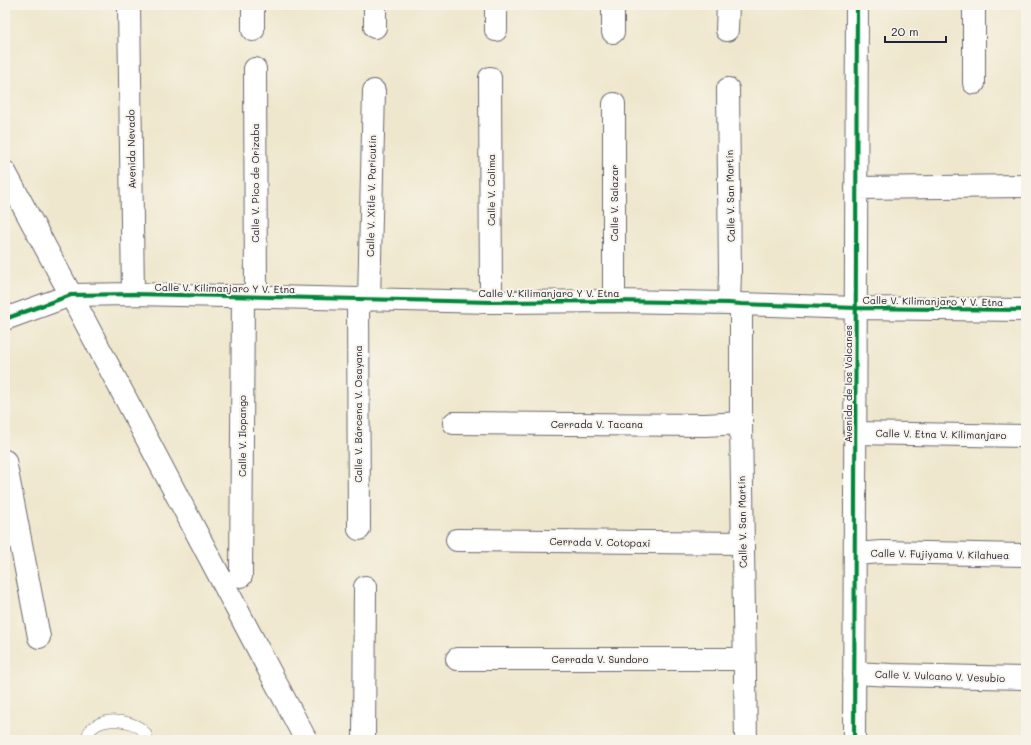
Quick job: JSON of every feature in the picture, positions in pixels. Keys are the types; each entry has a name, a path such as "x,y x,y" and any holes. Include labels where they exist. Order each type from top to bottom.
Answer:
{"street":[{"name":"Avenida Nevado","path":"129,5 133,294"},
{"path":"253,5 253,30"},
{"path":"375,5 375,27"},
{"path":"496,5 496,30"},
{"path":"613,5 613,32"},
{"path":"727,30 728,5"},
{"name":"Avenida de los Volcanes","path":"854,740 857,5"},
{"path":"974,5 974,83"},
{"name":"Calle V. Pico de Orizaba","path":"250,296 255,69"},
{"name":"Calle V. Colima","path":"490,78 491,302"},
{"name":"Calle V. San Martín","path":"728,89 730,273 735,304 741,423 743,659 746,740"},
{"name":"Calle V. Xitle V. Paricutín","path":"363,299 374,91"},
{"name":"Calle V. Salazar","path":"614,104 614,301"},
{"path":"7,181 71,295 306,740"},
{"path":"856,188 1026,186"},
{"name":"Calle V. Kilimanjaro Y V. Etna","path":"5,319 71,295 133,294 491,302 614,301 856,308 1026,310"},
{"name":"Calle V. Ilopango","path":"241,576 250,296"},
{"name":"Calle V. Bárcena V. Osayana","path":"359,529 363,299"},
{"name":"Cerrada V. Tacana","path":"454,423 706,425 741,423"},
{"name":"Calle V. Etna V. Kilimanjaro","path":"855,433 1026,436"},
{"path":"5,460 39,637"},
{"name":"Cerrada V. Cotopaxi","path":"457,540 742,543"},
{"name":"Calle V. Fujiyama V. Kilahuea","path":"855,554 882,552 1026,555"},
{"path":"364,740 365,587"},
{"name":"Cerrada V. Sundoro","path":"457,659 743,659"},
{"name":"Calle V. Vulcano V. Vesubio","path":"854,673 1026,678"}],"lane":[{"path":"87,740 87,735 95,725 114,720 141,728 148,737 148,740"}],"cycle path":[{"path":"854,740 857,5"},
{"path":"5,319 71,295 133,294 491,302 614,301 729,303 856,308 1026,310"}]}
